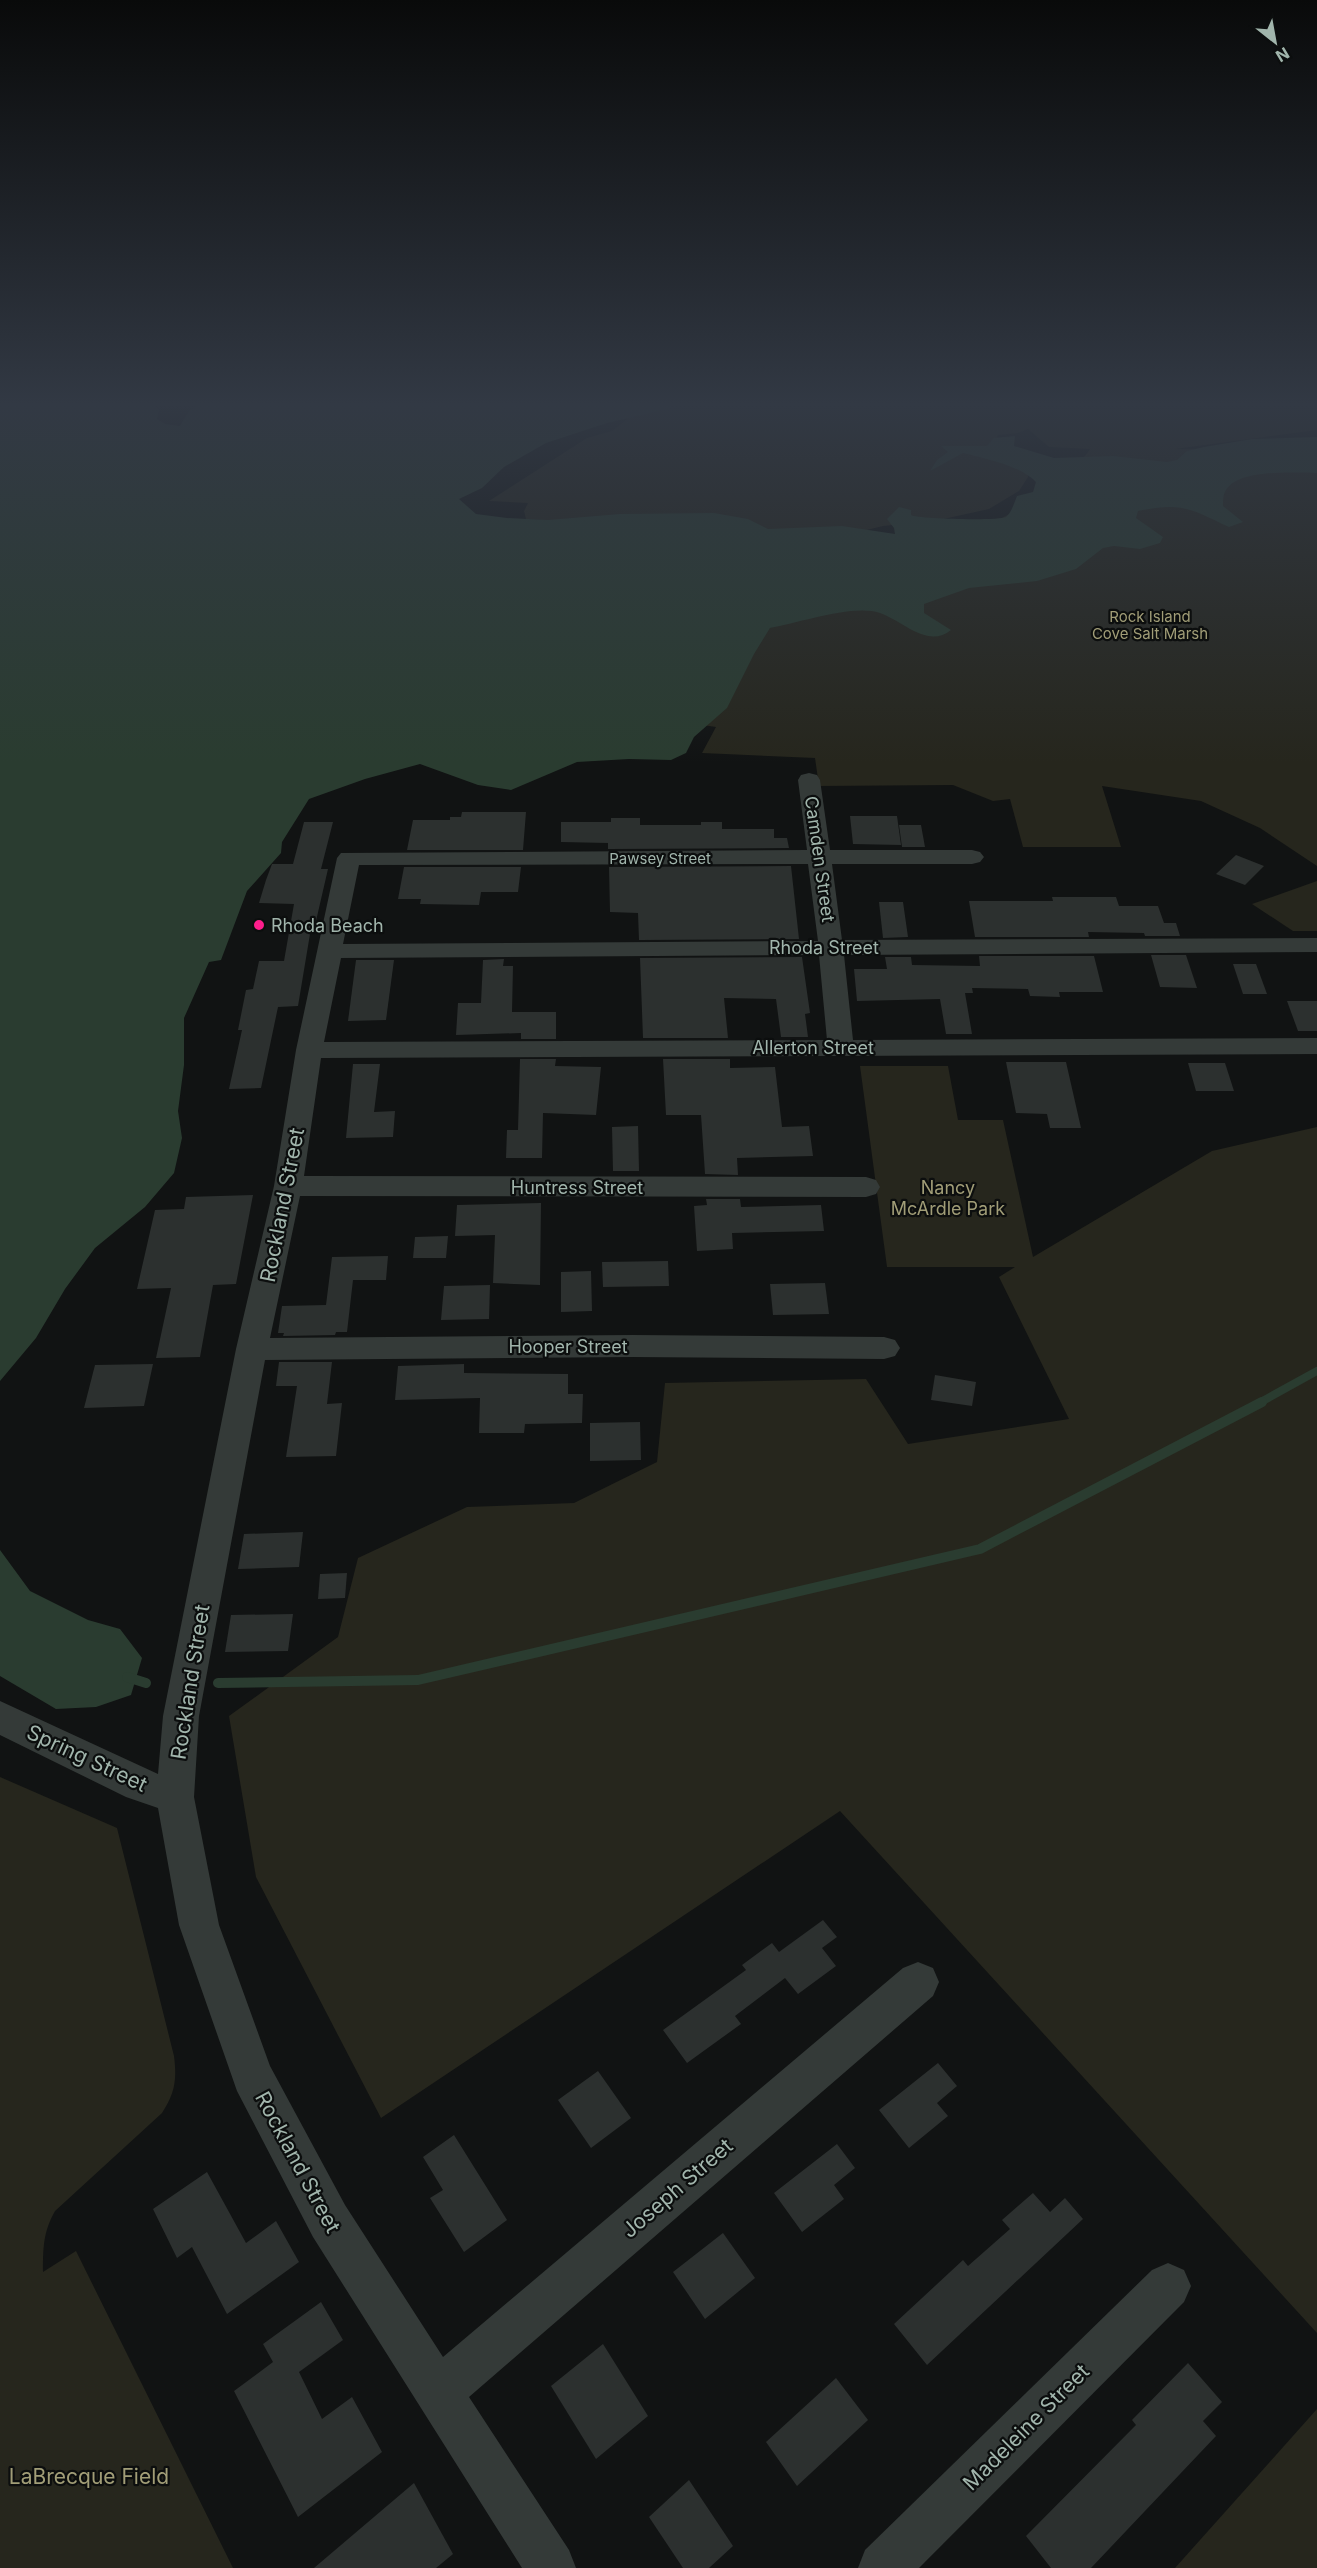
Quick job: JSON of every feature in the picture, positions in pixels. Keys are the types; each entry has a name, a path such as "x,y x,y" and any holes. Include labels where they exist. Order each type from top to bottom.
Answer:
{"street":[{"name":"Camden Street","path":"808,780 820,858 841,1046"},
{"name":"Pawsey Street","path":"349,858 972,857"},
{"name":"Rockland Street","path":"349,858 332,951 309,1050 288,1186 252,1349 181,1716 176,1757 175,1797 199,1925 252,2076 328,2221 436,2393 551,2568"},
{"name":"Rhoda Street","path":"332,951 1317,945"},
{"name":"Allerton Street","path":"309,1050 841,1046 1317,1046"},
{"name":"Huntress Street","path":"288,1186 866,1187"},
{"name":"Hooper Street","path":"252,1349 620,1346 884,1348"},
{"name":"Spring Street","path":"0,1717 139,1785 175,1797"},
{"name":"Joseph Street","path":"436,2393 918,1982"},
{"name":"Madeleine Street","path":"883,2568 1168,2286"}],"green space":[{"name":"Rock Island Cove Salt Marsh","path":"584,523 912,523 883,526 830,539"},
{"name":"Rock Island Cove Salt Marsh","path":"992,523 1317,523 1317,866 1260,828 1201,801 1102,786 1121,847 1023,847 1010,799 993,801 953,785 819,786 815,758 702,753 716,727 661,719 770,628"},
{"path":"1317,881 1317,931 1293,931 1252,904"},
{"name":"Nancy McArdle Park","path":"860,1066 948,1066 958,1120 1003,1120 1033,1257 1212,1151 1317,1127 1317,2333 840,1811 381,2118 256,1877 229,1716 338,1637 358,1558 467,1507 574,1503 657,1462 665,1383 866,1379 908,1444 1069,1419 999,1277 1015,1267 887,1267"},
{"name":"LaBrecque Field","path":"0,1777 117,1828 175,2065 172,2093 162,2113 55,2211 46,2233 43,2272 76,2251 233,2568 0,2568"},
{"path":"1317,2409 1317,2568 1175,2568"}],"shaded area":[{"path":"0,523 756,523 768,529 842,526 895,534 890,523 1143,523 1163,537 1160,543 1140,549 1114,546 1103,548 1076,569 1037,581 969,588 924,604 924,613 951,630 942,635 924,635 880,613 868,611 841,612 770,628 727,708 694,737 686,753 671,760 629,759 577,762 511,790 478,785 420,764 365,779 309,799 282,842 281,853 247,891 221,960 209,962 184,1018 184,1065 178,1111 182,1138 174,1173 145,1207 95,1248 65,1289 36,1338 0,1381"},
{"path":"1220,523 1241,523 1229,527"},
{"path":"0,1550 30,1591 88,1620 120,1629 142,1658 131,1695 96,1707 56,1709 0,1676"}],"building":[{"path":"462,812 526,812 523,850 407,850 413,820 450,820 450,817 461,817"},
{"path":"850,816 897,816 901,845 853,844"},
{"path":"611,818 640,818 640,825 701,825 701,822 722,822 722,829 774,829 774,838 787,838 789,848 608,849 608,843 561,842 561,822 611,822"},
{"path":"304,822 333,822 321,869 328,869 313,934 310,934 298,1006 278,1007 261,1088 229,1089 242,1030 238,1030 246,990 253,989 259,961 284,961 294,904 259,903 272,864 293,864"},
{"path":"899,825 921,825 925,847 902,847"},
{"path":"1236,855 1264,866 1245,885 1216,874"},
{"path":"791,866 799,939 639,940 638,913 610,912 609,867"},
{"path":"404,867 521,867 518,892 481,892 479,905 420,904 421,899 398,899"},
{"path":"1052,897 1116,897 1119,906 1158,906 1164,923 1176,923 1180,936 1088,932 1089,937 975,937 969,901 1053,901"},
{"path":"879,902 903,902 908,937 883,938"},
{"path":"1151,955 1186,955 1197,988 1160,987"},
{"path":"979,956 1094,956 1103,992 1059,992 1060,997 1030,996 1028,989 972,988 973,993 965,993 972,1034 946,1034 940,999 857,1001 854,969 887,969 885,957 911,957 912,965 980,966"},
{"path":"802,957 810,1013 805,1014 808,1037 781,1037 776,999 724,998 728,1038 643,1038 640,958"},
{"path":"504,959 503,966 513,966 512,1012 556,1012 556,1039 521,1039 521,1033 456,1035 458,1003 481,1003 483,960"},
{"path":"356,960 394,960 386,1020 348,1021"},
{"path":"1233,964 1256,964 1267,994 1243,994"},
{"path":"1287,1001 1317,1001 1317,1031 1298,1031"},
{"path":"520,1059 556,1059 555,1066 601,1067 596,1115 543,1113 542,1158 506,1158 507,1130 518,1130"},
{"path":"663,1059 730,1059 730,1068 775,1067 782,1127 809,1126 813,1156 737,1158 738,1175 705,1174 701,1115 666,1115"},
{"path":"1006,1062 1066,1062 1081,1128 1050,1128 1047,1114 1016,1113"},
{"path":"1188,1063 1225,1063 1234,1091 1196,1091"},
{"path":"353,1064 380,1064 374,1112 395,1111 393,1137 346,1138"},
{"path":"638,1126 639,1171 613,1171 612,1127"},
{"path":"253,1195 236,1284 213,1285 200,1357 156,1358 171,1288 137,1289 155,1210 184,1209 186,1197"},
{"path":"706,1199 740,1199 741,1207 821,1205 824,1231 732,1233 733,1249 697,1251 694,1206 707,1205"},
{"path":"541,1203 540,1285 493,1283 495,1235 455,1236 457,1205"},
{"path":"448,1236 446,1258 413,1258 415,1237"},
{"path":"388,1256 386,1280 353,1280 347,1332 336,1332 335,1335 283,1336 284,1333 278,1333 282,1306 326,1305 332,1257"},
{"path":"668,1261 669,1286 603,1287 602,1262"},
{"path":"591,1271 592,1311 561,1312 561,1272"},
{"path":"825,1283 829,1314 773,1315 770,1284"},
{"path":"490,1285 489,1319 441,1320 444,1286"},
{"path":"279,1362 332,1362 327,1404 342,1403 336,1456 286,1457 297,1386 276,1386"},
{"path":"153,1364 144,1406 84,1408 95,1365"},
{"path":"464,1364 464,1373 568,1374 568,1394 583,1394 582,1423 525,1424 524,1433 479,1433 480,1398 395,1400 398,1366"},
{"path":"935,1375 976,1382 972,1406 931,1400"},
{"path":"640,1422 641,1460 590,1461 590,1423"},
{"path":"303,1532 299,1567 238,1569 244,1534"},
{"path":"347,1573 345,1598 318,1599 320,1574"},
{"path":"293,1614 288,1651 225,1652 231,1615"},
{"path":"823,1920 837,1937 822,1948 836,1966 798,1994 785,1978 735,2016 741,2024 687,2063 663,2030 746,1970 742,1965 772,1943 779,1952"},
{"path":"938,2063 957,2086 937,2103 948,2116 909,2148 879,2110"},
{"path":"598,2071 631,2118 591,2148 558,2100"},
{"path":"454,2135 507,2220 464,2252 430,2198 443,2190 423,2157"},
{"path":"837,2144 855,2168 834,2185 844,2199 802,2232 774,2193"},
{"path":"207,2172 246,2243 276,2221 299,2262 227,2314 192,2247 177,2258 153,2209"},
{"path":"1033,2193 1050,2212 1065,2198 1083,2219 927,2365 894,2324 963,2260 968,2266 1010,2229 1002,2220"},
{"path":"723,2233 755,2278 705,2319 673,2272"},
{"path":"321,2302 343,2340 299,2372 322,2419 352,2397 382,2452 298,2517 234,2391 273,2362 263,2344"},
{"path":"603,2344 648,2416 596,2459 551,2386"},
{"path":"1188,2363 1222,2402 1203,2421 1216,2436 1091,2568 1051,2568 1026,2536 1136,2425 1132,2420"},
{"path":"836,2378 868,2420 797,2486 766,2442"},
{"path":"689,2480 733,2546 709,2568 683,2568 649,2517"},
{"path":"414,2483 453,2554 436,2568 314,2568"}],"waterway":[{"path":"1259,1403 1317,1371"},
{"path":"218,1683 418,1680 980,1549 1262,1402"},
{"path":"127,1677 146,1683"}],"place":[{"name":"Rhoda Beach","path":"259,925"}]}
